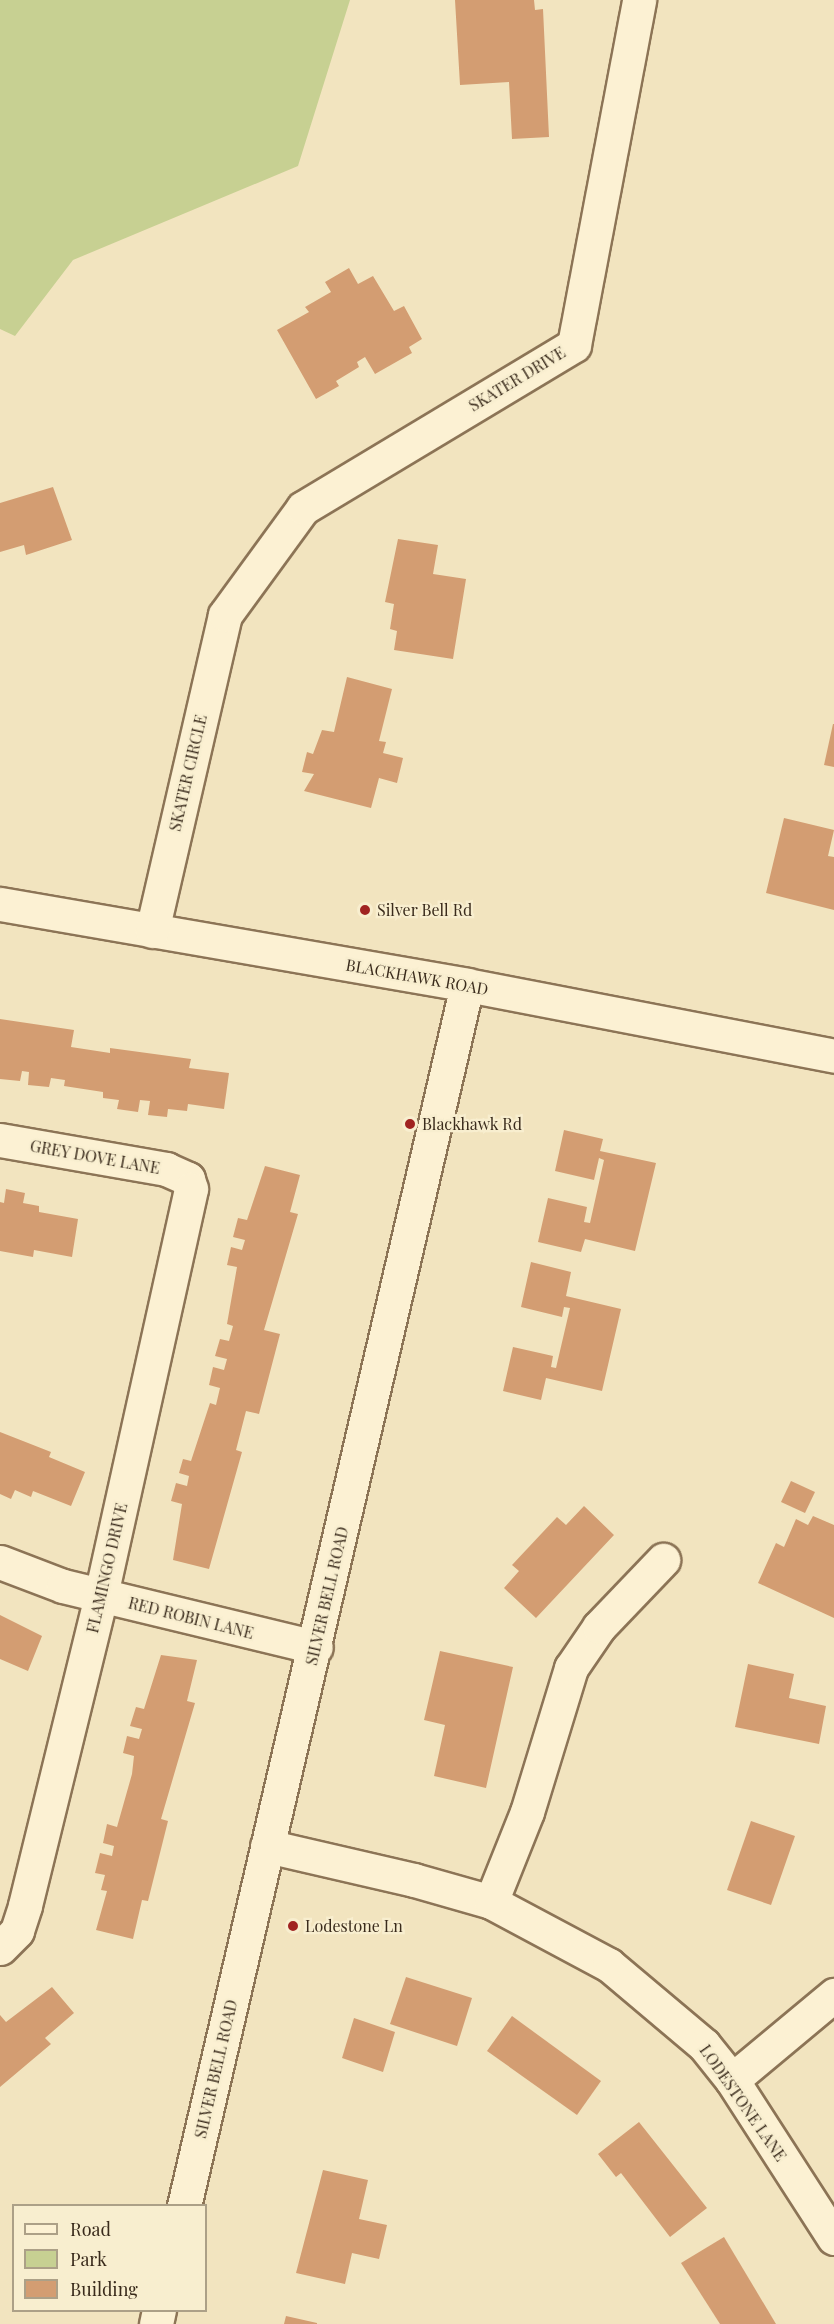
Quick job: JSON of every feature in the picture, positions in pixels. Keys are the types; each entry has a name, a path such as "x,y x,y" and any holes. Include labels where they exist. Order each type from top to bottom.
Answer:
{"street":[{"name":"SKATER DRIVE","path":"225,615 303,508 574,345 639,0"},
{"name":"SKATER CIRCLE","path":"152,932 225,615"},
{"name":"BLACKHAWK ROAD","path":"0,904 467,985 834,1056"},
{"name":"SILVER BELL ROAD","path":"184,2204 267,1846 316,1647 467,985"},
{"name":"GREY DOVE LANE","path":"0,1140 166,1169 188,1179"},
{"name":"FLAMINGO DRIVE","path":"0,1948 22,1919 101,1596 177,1262 191,1189 188,1179"},
{"path":"491,1902 527,1812 571,1668 600,1627 663,1560"},
{"name":"RED ROBIN LANE","path":"0,1562 101,1596 316,1647"},
{"name":"LODESTONE LANE","path":"267,1846 414,1880 491,1902 582,1947 634,1982 704,2045 732,2080 834,2238"},
{"path":"732,2080 834,1995"}],"green space":[{"path":"0,0 350,0 298,166 73,260 15,336 0,329"}],"building":[{"path":"455,0 534,0 535,10 543,9 549,137 512,139 509,82 460,85"},
{"path":"349,268 358,284 373,276 394,311 404,306 422,339 409,347 412,353 375,374 365,357 357,362 359,367 336,381 339,386 316,399 277,330 309,312 305,307 331,292 325,282"},
{"path":"53,487 72,540 26,555 24,545 0,552 0,503"},
{"path":"398,539 438,545 433,574 466,579 453,659 394,650 397,631 390,629 394,604 385,602"},
{"path":"347,677 392,689 379,741 386,742 383,753 403,758 397,783 379,778 371,808 304,791 314,774 302,772 307,752 313,754 322,730 334,732"},
{"path":"834,724 834,767 824,765"},
{"path":"784,818 834,830 828,856 834,857 834,910 766,893"},
{"path":"0,1019 74,1030 71,1047 110,1053 110,1048 191,1059 189,1068 229,1073 224,1109 188,1104 187,1111 168,1109 167,1117 148,1115 150,1101 140,1100 138,1112 117,1109 119,1100 103,1098 103,1092 64,1086 65,1080 51,1078 49,1087 28,1085 29,1072 22,1071 20,1081 0,1079"},
{"path":"564,1130 603,1139 600,1151 656,1163 635,1251 585,1239 581,1252 538,1242 548,1198 587,1207 584,1222 590,1223 604,1160 599,1158 594,1180 555,1171"},
{"path":"265,1166 300,1175 290,1212 298,1214 264,1330 280,1334 259,1414 246,1411 236,1450 242,1452 209,1569 173,1560 182,1504 171,1501 176,1483 187,1486 189,1476 179,1473 183,1459 191,1461 210,1403 216,1405 220,1388 209,1385 213,1367 224,1370 227,1359 215,1356 220,1339 229,1341 233,1326 227,1324 237,1267 227,1265 231,1247 242,1250 245,1240 233,1237 238,1218 247,1220"},
{"path":"6,1189 25,1193 23,1203 39,1206 39,1212 78,1219 72,1257 34,1250 33,1257 0,1251 0,1202 4,1203"},
{"path":"531,1262 571,1272 566,1296 621,1309 602,1391 546,1378 541,1400 503,1391 513,1347 553,1356 551,1367 556,1368 570,1308 564,1307 562,1317 521,1307"},
{"path":"0,1432 51,1452 49,1457 85,1472 71,1506 33,1491 31,1497 15,1490 11,1499 0,1494"},
{"path":"791,1481 815,1492 805,1513 781,1502"},
{"path":"584,1506 614,1535 536,1618 504,1588 519,1571 512,1565 557,1517 566,1525"},
{"path":"813,1516 834,1525 834,1618 758,1583 776,1543 784,1547 796,1519 808,1525"},
{"path":"0,1615 42,1636 28,1671 0,1659"},
{"path":"440,1651 513,1667 486,1788 434,1776 445,1725 424,1720"},
{"path":"161,1655 197,1660 187,1701 195,1703 161,1819 168,1821 148,1901 142,1900 133,1939 96,1930 107,1891 101,1890 105,1875 95,1873 100,1853 112,1856 114,1846 103,1843 107,1824 117,1827 132,1774 134,1756 123,1753 127,1736 139,1739 142,1729 130,1726 136,1707 144,1709"},
{"path":"748,1664 794,1674 789,1698 826,1706 819,1744 735,1727"},
{"path":"751,1821 795,1836 771,1905 727,1890"},
{"path":"406,1977 472,1998 457,2046 390,2024"},
{"path":"52,1987 74,2013 45,2038 51,2044 0,2087 0,2015 6,2022"},
{"path":"512,2016 601,2081 577,2115 487,2051"},
{"path":"354,2018 395,2032 383,2072 342,2058"},
{"path":"639,2122 707,2208 670,2237 621,2173 616,2177 598,2154"},
{"path":"323,2170 368,2180 359,2219 387,2225 379,2259 352,2253 345,2284 296,2273"},
{"path":"724,2237 776,2324 720,2324 681,2263"},
{"path":"286,2316 317,2323 317,2324 284,2324"}],"place":[{"name":"Silver Bell Rd","path":"365,910"},
{"name":"Blackhawk Rd","path":"410,1124"},
{"name":"Lodestone Ln","path":"293,1926"}]}
